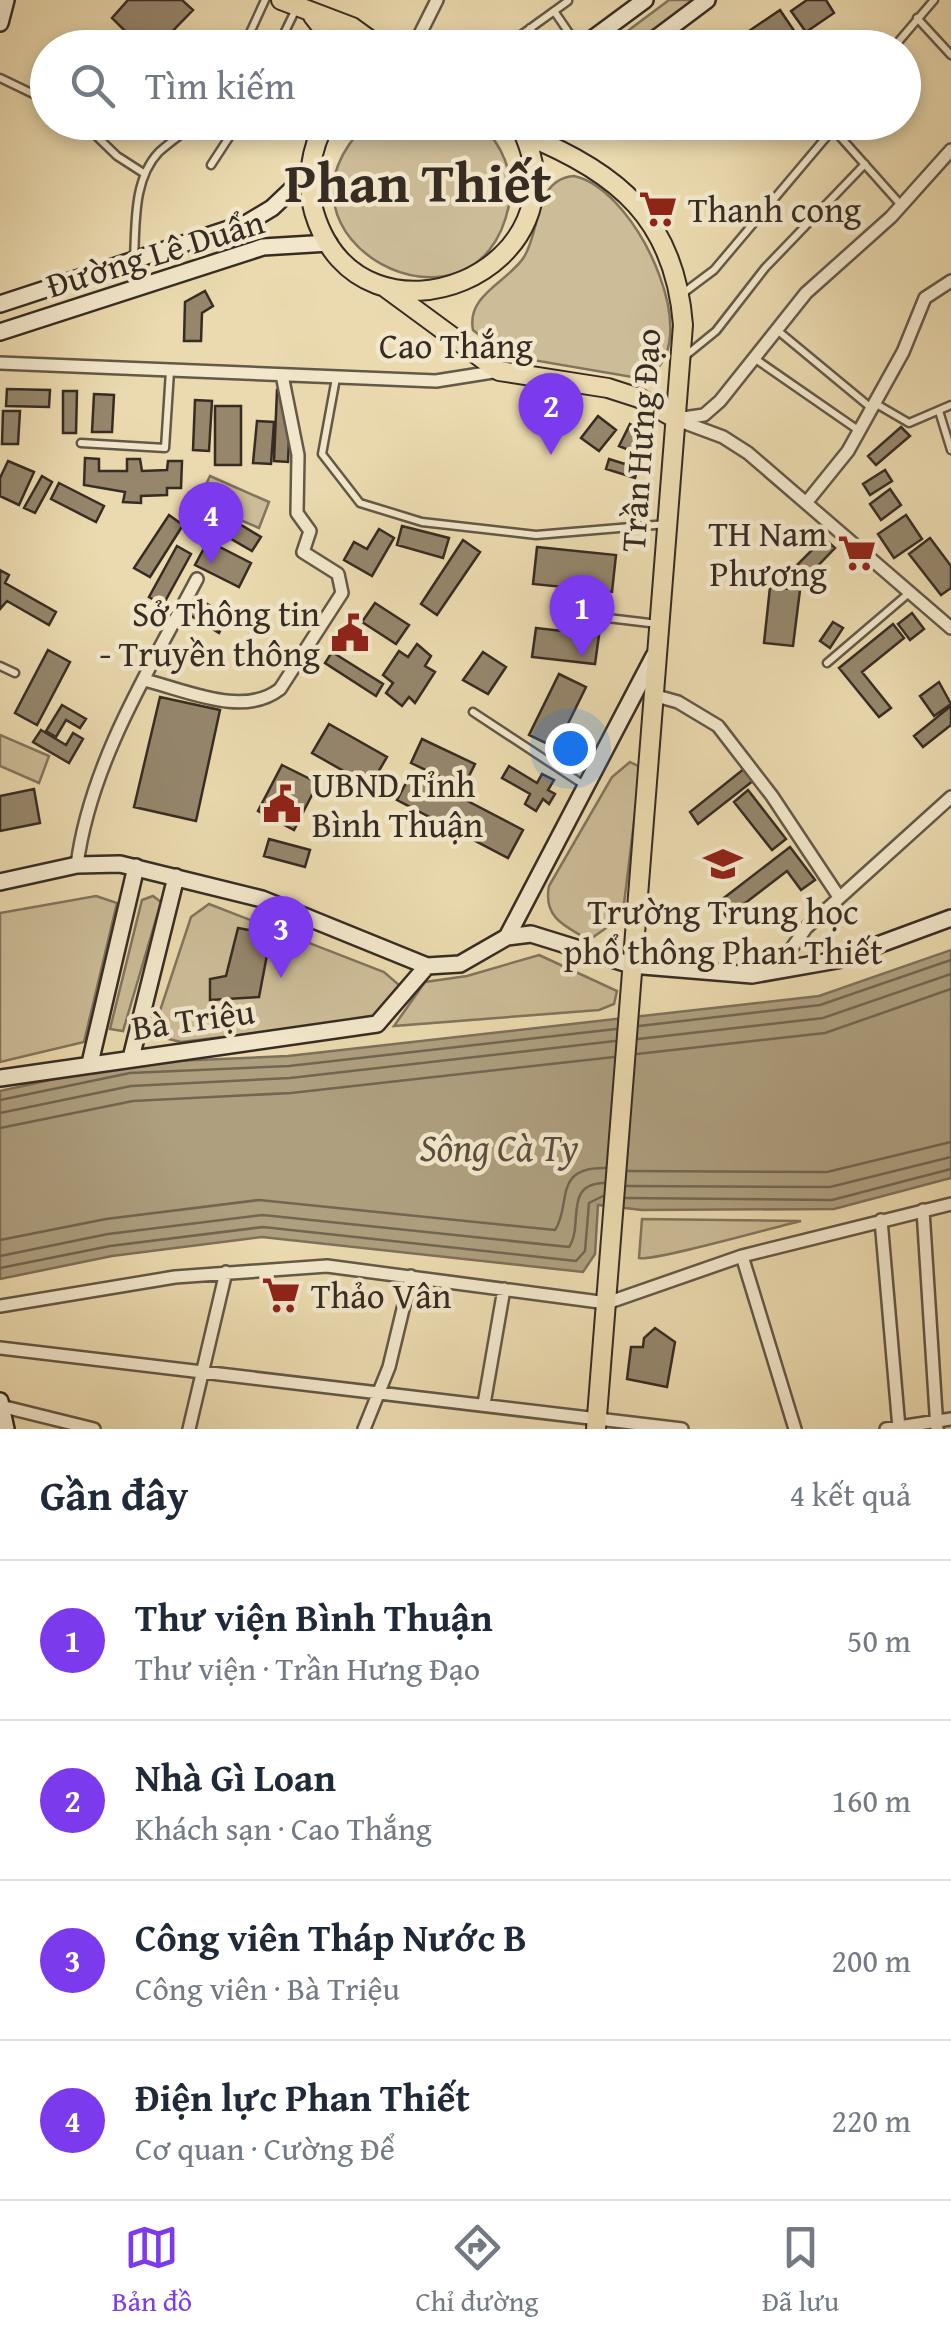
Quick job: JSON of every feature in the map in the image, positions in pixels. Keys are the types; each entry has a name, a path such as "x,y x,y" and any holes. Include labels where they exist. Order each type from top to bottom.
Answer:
{"main road":[{"path":"303,6 323,30"},
{"path":"303,6 356,30"},
{"path":"320,140 310,172 312,202 329,243 352,268 382,285 499,371"},
{"path":"382,285 429,292 452,288 474,278 510,248 527,216 534,182 524,140"},
{"name":"Trần Hưng Đạo","path":"542,140 591,166 641,209 661,238 681,295 683,358 606,1303"},
{"name":"Cao Thắng","path":"499,371 608,388 639,398 676,419"},
{"path":"596,1423 606,1303"}],"street":[{"path":"0,23 6,0"},
{"path":"422,30 437,0"},
{"path":"605,30 646,0"},
{"path":"667,30 708,0"},
{"path":"676,419 704,415 844,255 900,205 951,150"},
{"name":"Đường Lê Duẩn","path":"0,304 247,223 272,208 310,172"},
{"name":"Đường Lê Duẩn","path":"0,332 263,247 329,243"},
{"path":"806,503 841,462 903,352 925,298 951,281"},
{"name":"Cao Thắng","path":"0,364 436,381 499,371"},
{"path":"144,680 246,704 265,701 280,689 342,594 338,574 304,552 310,531 297,513 298,456 282,375"},
{"name":"Cao Thắng","path":"676,419 739,448 951,628"},
{"path":"78,864 83,819 144,680 197,579"},
{"path":"507,938 642,684 657,648"},
{"path":"654,695 678,702 718,726 772,796 839,897"},
{"path":"775,972 806,928 951,797"},
{"path":"0,882 78,864 136,867 262,899 426,966 460,964 507,938 531,934 631,965 730,975 775,972 837,960 951,918"},
{"path":"90,1063 136,867"},
{"path":"131,1058 176,878"},
{"name":"Bà Triệu","path":"0,1078 377,1024 426,966"},
{"path":"0,1306 226,1272 327,1266 606,1303 742,1256 951,1204"},
{"path":"923,1210 942,1423"},
{"path":"881,1220 899,1428"},
{"path":"742,1256 795,1429"},
{"path":"190,1429 226,1272"},
{"path":"364,1429 381,1392 412,1276"},
{"path":"484,1404 504,1290"},
{"path":"0,1348 484,1404 596,1423 682,1429"},
{"path":"6,1429 0,1403 94,1429"},
{"path":"886,1429 942,1423 951,1428"}],"lane":[{"path":"251,30 265,0"},
{"path":"907,30 934,0"},
{"path":"527,30 568,1"},
{"path":"288,30 303,6"},
{"path":"554,11 567,30"},
{"path":"917,18 951,55"},
{"path":"0,78 30,92"},
{"path":"101,140 145,174"},
{"path":"134,260 137,203 145,174 159,152 174,140"},
{"path":"212,165 228,140"},
{"path":"681,295 714,270 824,140"},
{"path":"848,140 900,205"},
{"path":"683,358 716,331 766,268 865,164"},
{"path":"776,330 871,404 909,424 951,405"},
{"path":"754,358 858,430"},
{"path":"80,443 165,448 170,370"},
{"path":"336,377 322,454 360,504 422,522 536,536 668,524"},
{"path":"939,411 951,450"},
{"path":"827,664 910,592"},
{"path":"566,614 659,624"},
{"path":"0,666 15,673"},
{"path":"473,712 585,786"}],"shaded area":[{"path":"669,0 704,0 663,30 629,30"},
{"path":"356,140 493,140 508,171 509,205 489,250 457,273 419,277 382,264 351,239 335,205 338,165"},
{"path":"574,176 599,188 623,211 660,276 669,310 669,341 660,365 638,378 504,355 473,330 476,307 482,298 524,257 545,196 561,179"},
{"path":"210,476 269,502 259,528 198,502"},
{"path":"0,735 49,756 39,783 0,766"},
{"path":"630,762 638,766 639,780 624,904 612,924 589,940 552,913 549,886 612,777"},
{"path":"96,896 117,903 84,1042 0,1062 0,913"},
{"path":"153,896 161,902 123,1031 110,1029 142,900"},
{"path":"209,904 384,972 399,985 394,1010 366,1020 181,1042 152,1035 191,917"},
{"path":"539,955 617,991 614,1004 599,1010 394,1026 425,982 467,976"},
{"path":"642,1219 801,1221 689,1250 639,1258"}],"water":[{"name":"Sông Cà Ty","path":"951,950 951,1178 834,1209 642,1210 598,1205 595,1254 583,1272 262,1237 112,1256 0,1279 0,1091 128,1063 288,1056 819,996"}],"building":[{"path":"128,0 182,0 193,10 174,30 124,30 112,18"},
{"path":"807,0 826,0 834,13 805,30 791,11"},
{"path":"780,10 794,30 750,30"},
{"path":"205,291 213,306 202,313 201,341 184,341 185,302"},
{"path":"7,389 50,390 49,407 6,406"},
{"path":"277,390 291,391 288,462 274,461"},
{"path":"63,391 77,391 76,433 63,433"},
{"path":"94,394 114,395 112,432 92,432"},
{"path":"195,400 212,401 209,451 193,450"},
{"path":"215,406 241,406 241,465 215,465"},
{"path":"3,411 20,411 18,444 2,444"},
{"path":"598,416 616,430 599,451 581,438"},
{"path":"257,421 274,422 271,464 253,463"},
{"path":"630,424 641,430 631,451 619,446"},
{"path":"901,427 910,436 876,465 868,456"},
{"path":"85,458 99,459 99,471 127,471 127,459 140,459 142,471 167,470 168,461 182,461 181,488 167,488 167,495 141,496 141,503 123,502 125,492 84,485"},
{"path":"609,459 638,468 635,478 606,469"},
{"path":"8,461 34,472 19,505 0,496 0,478"},
{"path":"885,470 892,481 870,495 863,484"},
{"path":"42,476 52,482 35,513 24,508"},
{"path":"59,483 104,506 96,522 51,499"},
{"path":"890,489 901,505 881,520 870,504"},
{"path":"223,514 261,537 252,551 214,529"},
{"path":"169,515 183,525 150,577 134,568"},
{"path":"906,515 922,539 894,558 878,534"},
{"path":"402,526 449,538 443,558 397,545"},
{"path":"379,529 394,538 372,576 344,560 354,542 367,549"},
{"path":"824,538 835,548 802,582 791,571"},
{"path":"930,538 951,566 951,588 941,595 909,554"},
{"path":"463,540 480,552 437,615 421,604"},
{"path":"208,541 251,563 239,587 195,565"},
{"path":"177,546 191,554 163,605 149,597"},
{"path":"537,547 616,555 612,592 533,584"},
{"path":"0,570 9,575 5,583 56,612 49,625 7,601 0,609"},
{"path":"770,587 800,590 793,646 764,643"},
{"path":"197,598 228,616 219,633 188,614"},
{"path":"375,603 409,625 396,644 362,622"},
{"path":"912,613 924,629 910,640 898,624"},
{"path":"833,622 843,628 830,648 820,641"},
{"path":"893,624 904,638 862,672 891,708 879,717 839,668"},
{"path":"536,628 599,635 595,664 532,657"},
{"path":"417,644 431,656 425,666 435,672 415,703 409,697 402,706 386,693 393,683 383,675 399,651 408,657"},
{"path":"48,650 70,662 37,725 15,713"},
{"path":"332,652 383,684 376,696 325,663"},
{"path":"483,652 506,667 488,694 463,680"},
{"path":"559,674 586,687 556,748 529,735"},
{"path":"939,682 951,704 934,716 920,696"},
{"path":"160,697 220,710 196,821 134,807"},
{"path":"62,705 86,719 80,728 66,720 56,737 46,731"},
{"path":"951,706 951,725 923,747 914,736"},
{"path":"329,724 387,757 370,786 312,753"},
{"path":"41,730 66,745 73,733 83,739 69,763 33,742"},
{"path":"422,739 475,764 463,788 411,763"},
{"path":"282,765 318,783 294,830 258,811"},
{"path":"509,766 537,783 542,774 554,780 548,790 555,794 549,804 543,799 536,811 525,804 530,794 502,778"},
{"path":"745,768 754,780 698,824 690,812"},
{"path":"412,772 523,830 508,858 397,800"},
{"path":"34,789 40,823 0,831 0,796"},
{"path":"748,790 786,839 772,850 734,802"},
{"path":"269,839 310,850 305,867 264,856"},
{"path":"790,847 815,880 801,890 787,871 727,917 716,904"},
{"path":"238,928 271,934 259,997 210,1000 210,979 226,976"},
{"path":"655,1328 675,1342 667,1387 627,1379 631,1347 643,1347 644,1338"}],"place":[{"name":"Thanh cong","path":"658,209"},
{"name":"Nhà Gì Loan","path":"551,455"},
{"name":"TH Nam Phương","path":"857,553"},
{"name":"Điện lực Phan Thiết","path":"211,564"},
{"name":"Sở Thông tin - Truyền thông","path":"350,633"},
{"name":"Thư viện Bình Thuận","path":"582,657"},
{"name":"UBND Tỉnh Bình Thuận","path":"282,804"},
{"name":"Trường Trung học phổ thông Phan Thiết","path":"723,864"},
{"name":"Công viên Tháp Nước B","path":"281,978"},
{"name":"Thảo Vân","path":"281,1295"}],"district":[{"name":"Phan Thiết","path":"418,182"}]}
